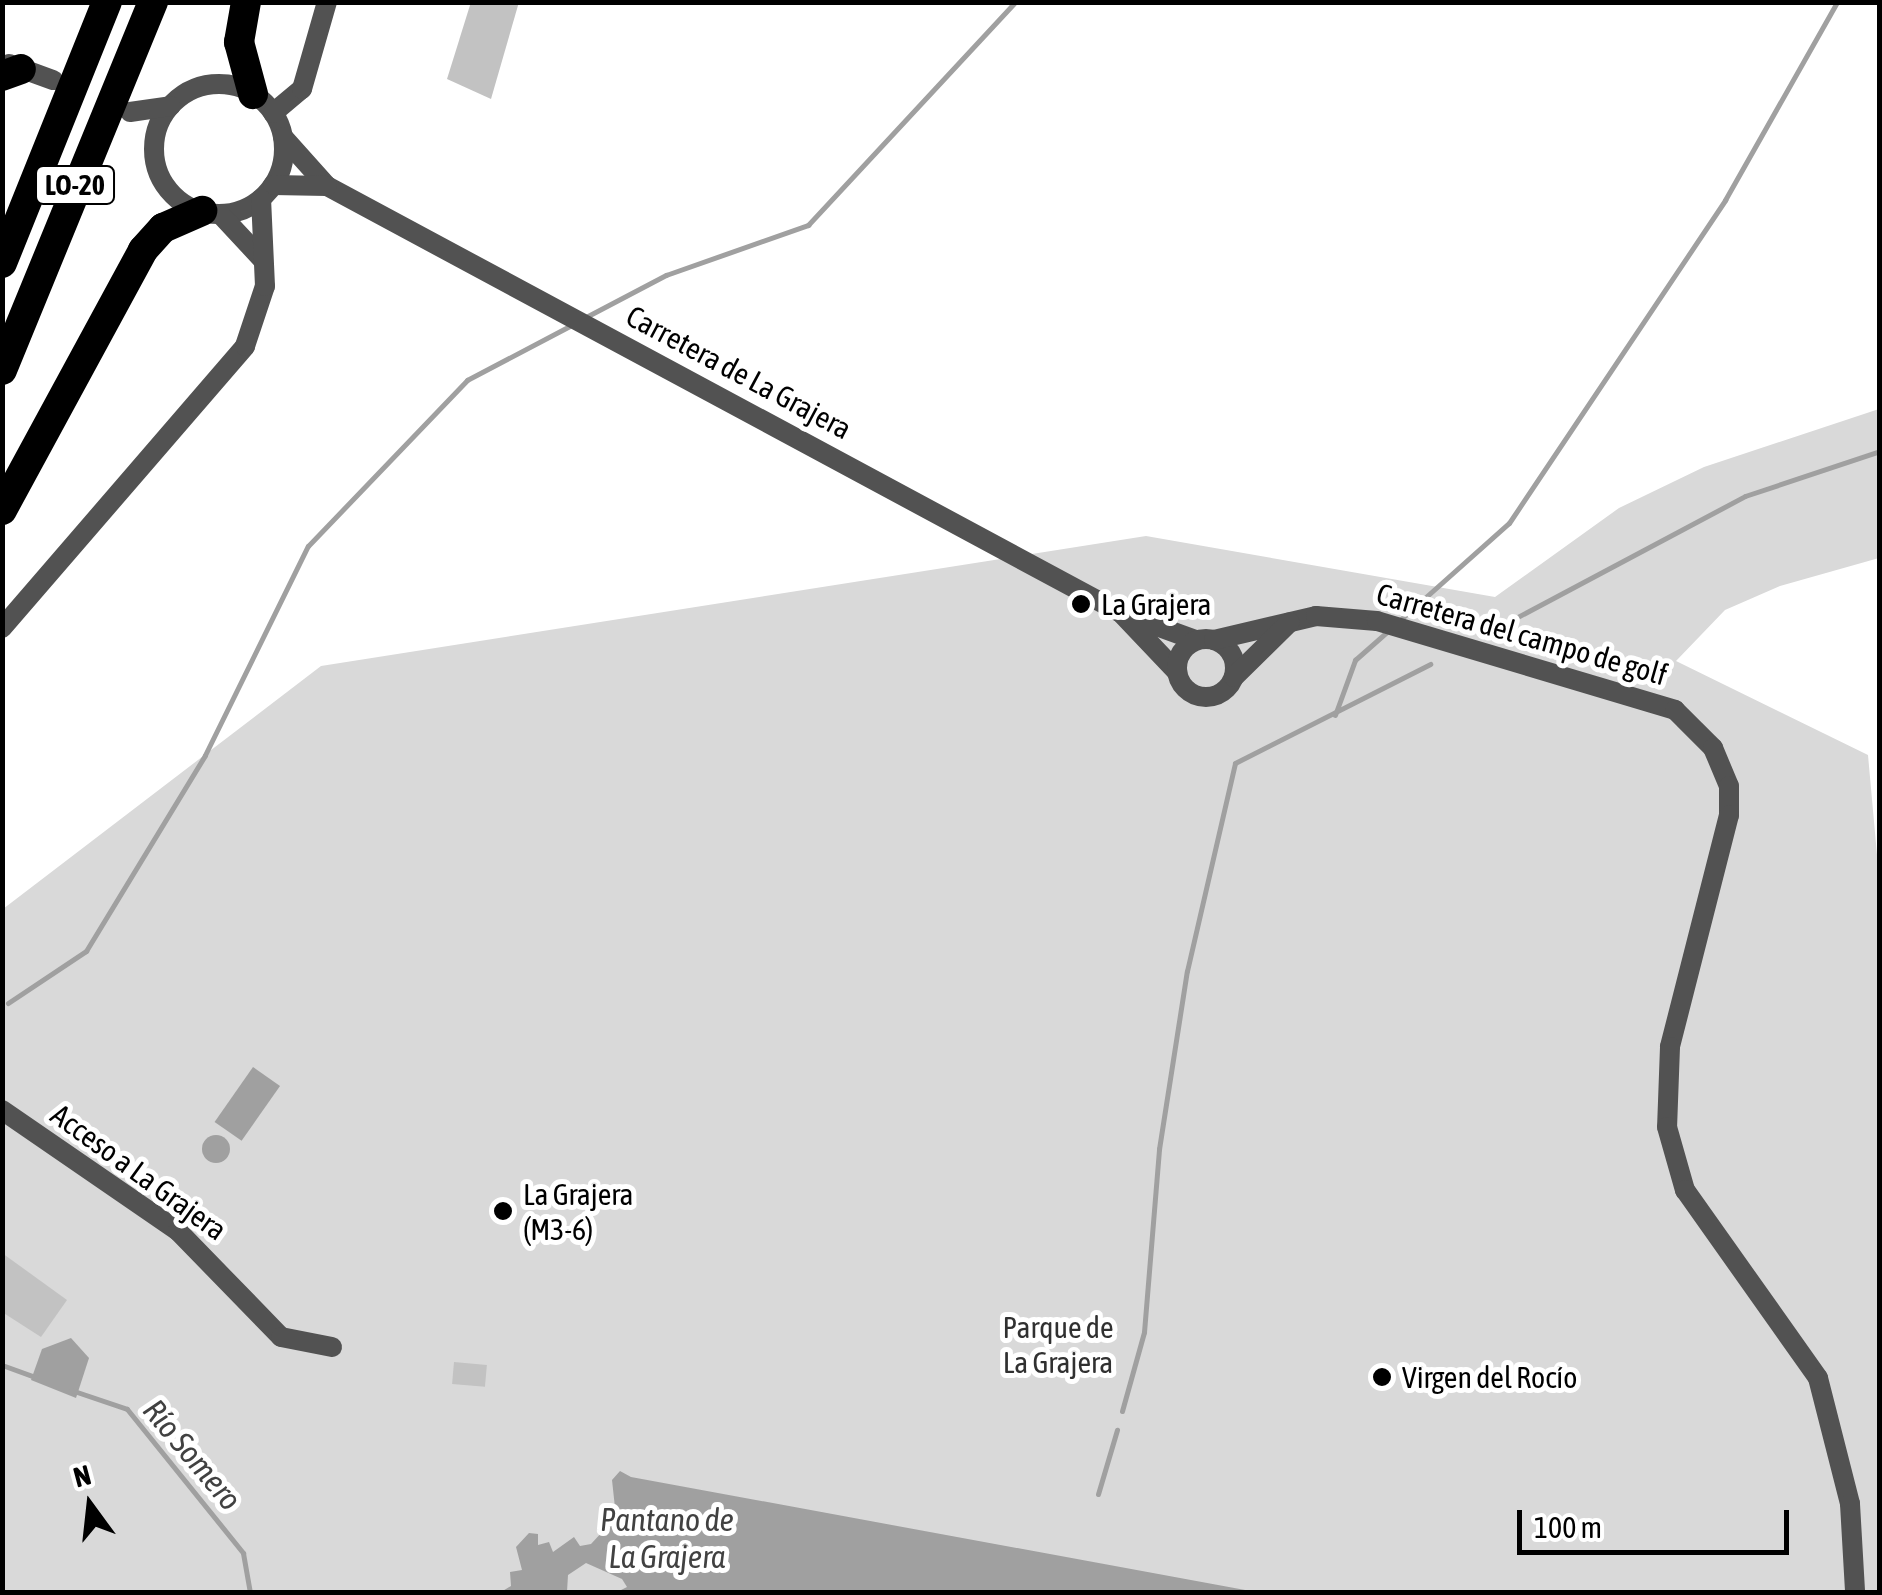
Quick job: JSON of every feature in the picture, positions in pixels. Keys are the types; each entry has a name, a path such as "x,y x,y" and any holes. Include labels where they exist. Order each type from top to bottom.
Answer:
{"highway":[{"name":"LO-20","path":"2,263 107,2"},
{"name":"LO-20","path":"2,370 153,2"},
{"path":"246,2 239,42 263,104"},
{"path":"2,510 143,250 163,228 211,213"}],"street":[{"path":"263,104 308,77 327,2"},
{"path":"8,69 54,80"},
{"path":"2,628 245,346 265,286 262,259 267,192 283,138 263,104 213,84 171,106 130,112 155,140"},
{"path":"171,106 155,140 160,176 170,192 211,213 262,259"},
{"name":"Carretera de La Grajera","path":"283,138 327,186 1121,613 1205,640"},
{"name":"Carretera de La Grajera","path":"267,192 327,186"},
{"path":"211,213 267,192"},
{"name":"Carretera de La Grajera","path":"1121,613 1176,672"},
{"name":"Carretera del campo de golf","path":"1205,640 1293,620 1343,615 1377,621 1603,684 1675,710 1713,748 1729,786 1730,815 1670,1047 1667,1127 1692,1202 1818,1378 1850,1504 1855,1592"},
{"path":"1234,676 1234,658 1205,640 1180,653 1176,672 1186,690 1204,697 1218,694 1293,620"},
{"name":"Acceso a La Grajera","path":"2,1110 178,1231 282,1336 332,1347"}],"green space":[{"name":"Parque de La Grajera","path":"1879,409 1879,558 1780,586 1725,610 1676,661 1868,755 1880,888 1879,1592 3,1592 3,909 321,666 1146,536 1495,597 1619,508 1704,467"}],"water":[{"path":"253,1067 280,1086 242,1141 215,1122"},
{"path":"216,1135 226,1139 230,1149 226,1159 216,1163 206,1159 202,1149 206,1139"},
{"path":"71,1338 89,1358 76,1398 31,1380 42,1349"},
{"name":"Pantano de La Grajera","path":"620,1471 631,1477 1256,1592 617,1592 627,1587 622,1579 586,1563 568,1575 567,1592 501,1592 511,1586 510,1572 522,1570 516,1547 529,1533 538,1534 538,1545 549,1542 553,1552 574,1537 580,1546 591,1544 616,1517 612,1480"}],"building":[{"path":"471,2 519,2 491,99 447,79"},
{"path":"2,1253 67,1300 41,1337 2,1312"},
{"path":"454,1362 487,1365 485,1387 452,1384"}],"waterway":[{"path":"584,318 666,275 808,225 1015,2"},
{"path":"1400,620 1509,523 1725,200 1837,2"},
{"path":"8,1003 86,951 205,755 308,546 467,380 570,326"},
{"path":"1495,629 1745,496 1880,451"},
{"path":"1335,715 1355,660 1388,631"},
{"path":"1122,1411 1144,1332 1159,1149 1187,971 1235,763 1430,664"},
{"name":"Río Somero","path":"2,1365 37,1378"},
{"name":"Río Somero","path":"71,1390 127,1409 243,1553 250,1592"},
{"path":"1098,1494 1117,1430"}],"place":[{"name":"La Grajera","path":"1081,604"},
{"name":"La Grajera (M3-6)","path":"503,1211"},
{"name":"Virgen del Rocío","path":"1382,1377"}]}
